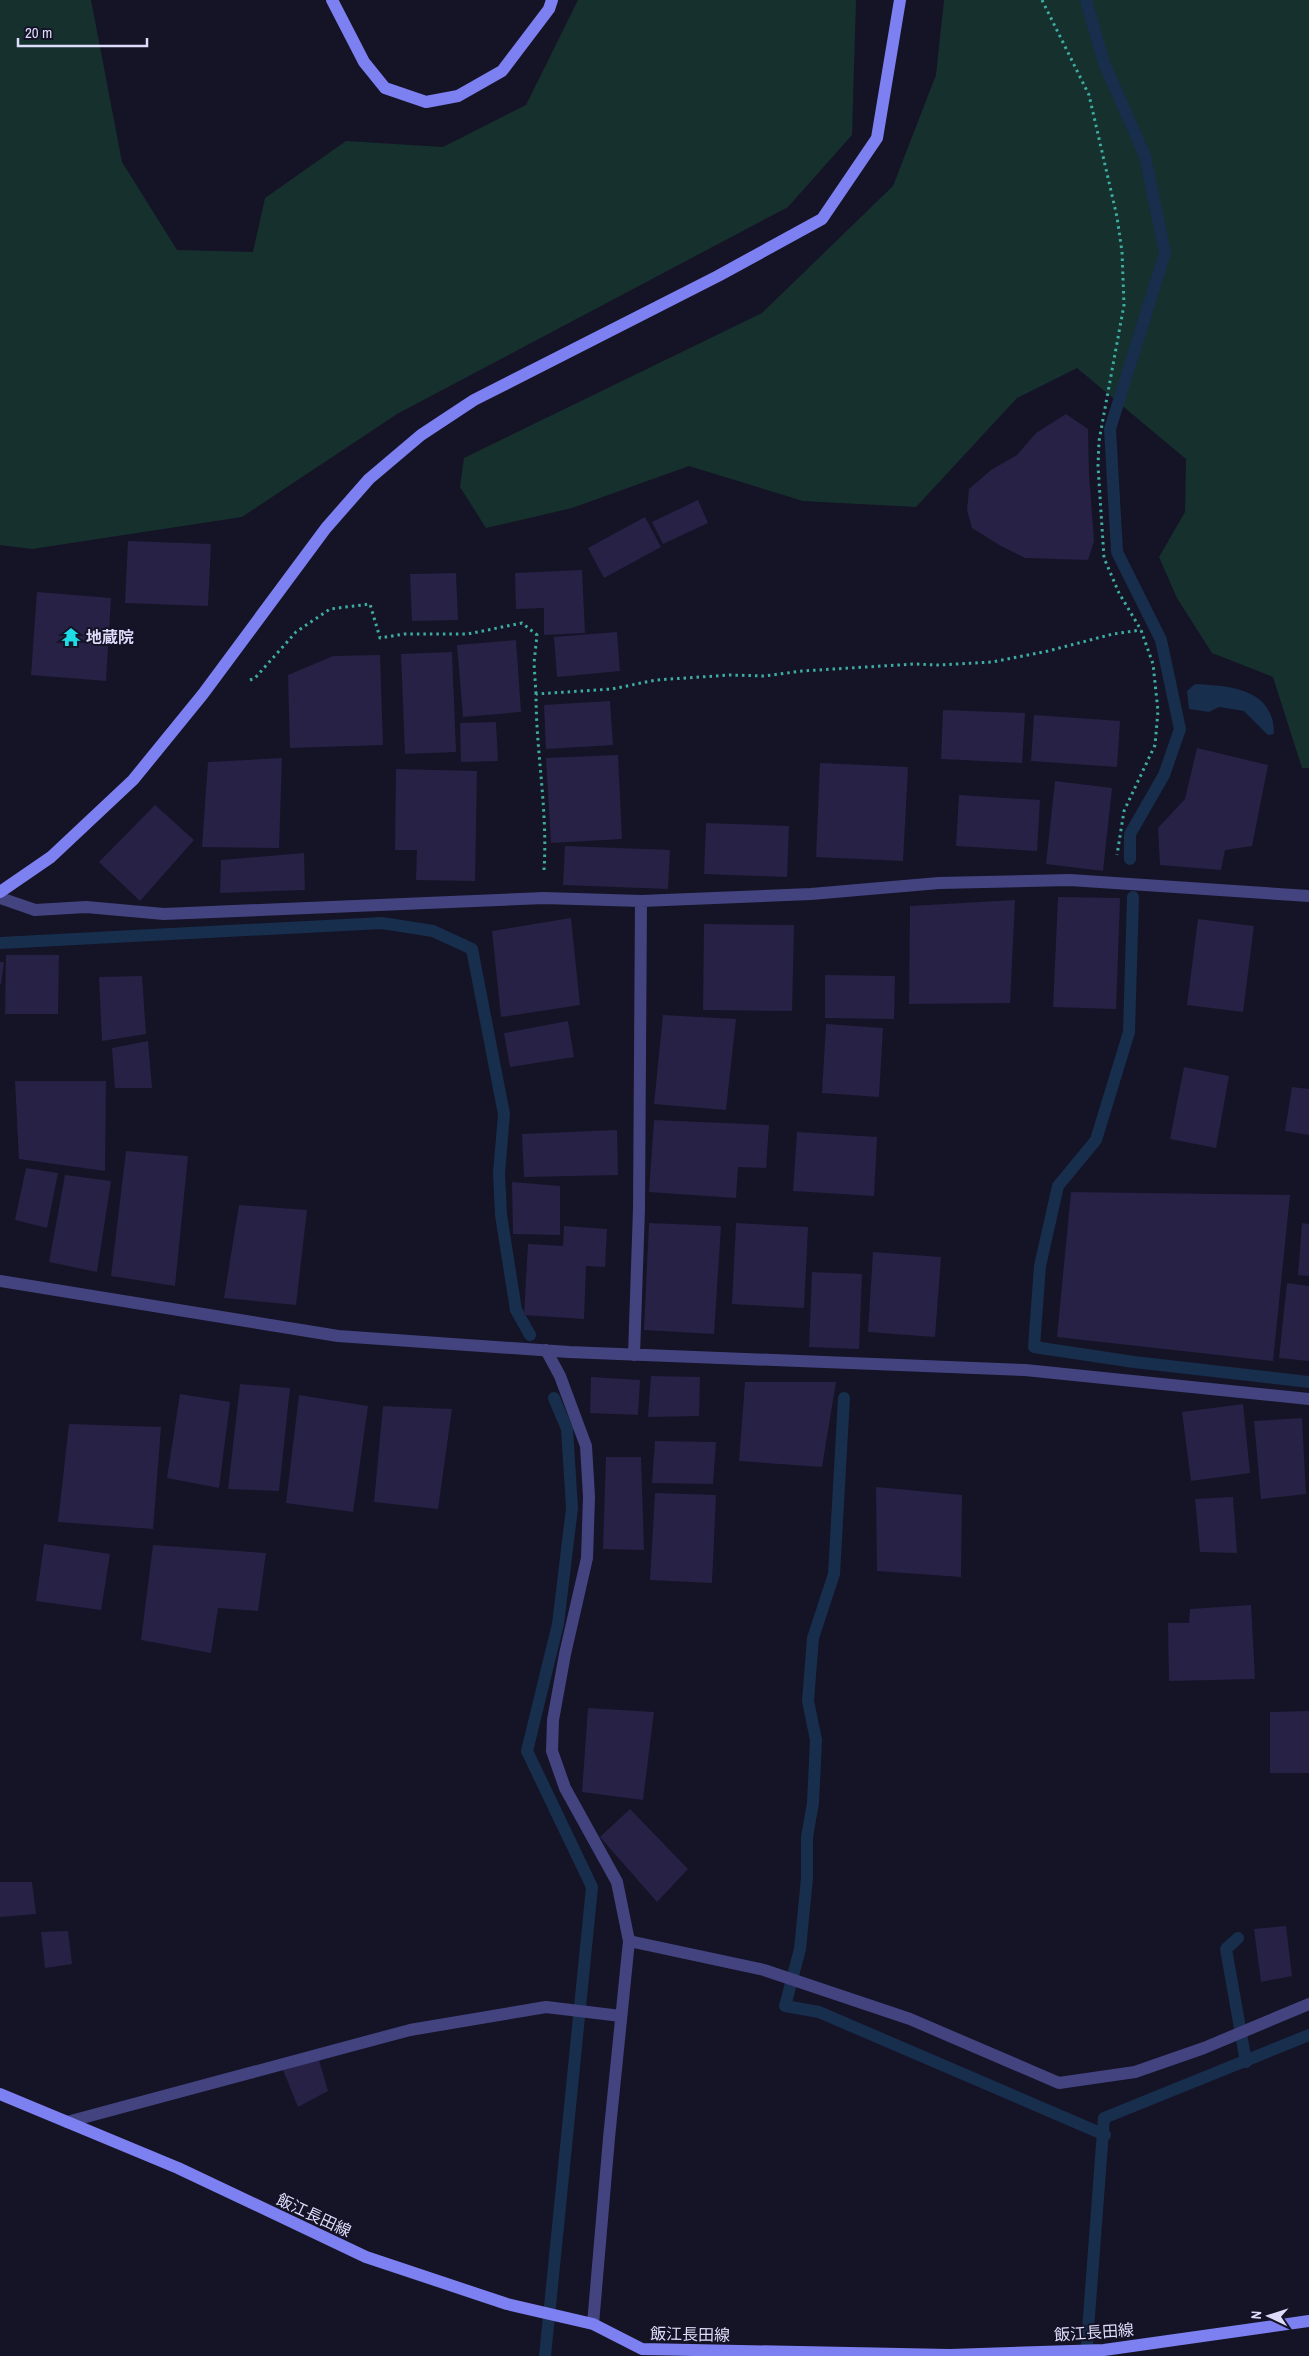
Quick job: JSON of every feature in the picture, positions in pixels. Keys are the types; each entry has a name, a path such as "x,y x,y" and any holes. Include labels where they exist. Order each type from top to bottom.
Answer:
{"street":[{"path":"332,0 364,62 385,88 426,102 458,96 502,71 549,9 552,0"},
{"path":"0,892 51,856 133,780 204,694 326,528 369,479 421,435 474,400 718,276 822,218 878,138 900,0"},
{"path":"0,898 34,910 86,907 164,914 544,898 641,901 811,894 939,882 1070,880 1309,896"},
{"path":"634,1354 639,1209 641,901"},
{"path":"0,1281 338,1336 546,1350 1025,1370 1309,1399"},
{"path":"546,1350 560,1376 586,1446 589,1497 587,1558 565,1654 553,1720 552,1751 565,1788 617,1882 629,1941 593,2324"},
{"path":"629,1941 764,1970 910,2019 1059,2083 1135,2072 1204,2048 1309,2004"},
{"path":"67,2122 410,2030 546,2007 621,2016"},
{"name":"飯江長田線","path":"0,2094 178,2168 366,2257 507,2304 593,2324 632,2350 950,2355 1094,2350 1309,2321"}],"path":[{"path":"1042,0 1089,95 1122,252 1124,305 1099,441 1098,466 1104,558 1119,593 1141,630 1152,664 1158,711 1155,745 1124,811 1113,883"},
{"path":"204,694 255,678 296,632 330,609 370,604 380,638 404,634 468,634 522,623 536,635 534,663 536,725 541,771 544,834 544,898"},
{"path":"536,694 612,689 656,680 730,675 764,676 802,671 914,664 939,665 992,662 1048,651 1113,634 1141,630"}],"green space":[{"path":"0,0 91,0 122,162 177,250 253,252 265,198 346,141 443,147 526,105 578,0 856,0 852,135 788,207 397,414 242,517 32,549 0,545"},
{"path":"944,0 1309,0 1309,768 1302,768 1273,677 1212,653 1177,598 1159,557 1185,512 1186,459 1077,368 1017,398 916,507 803,501 689,466 572,508 486,528 460,487 464,458 762,313 893,186 936,75"}],"water":[{"path":"1195,684 1222,686 1248,692 1258,698 1267,707 1272,719 1274,734 1268,735 1244,711 1219,707 1209,712 1189,709 1187,691"}],"building":[{"path":"1066,414 1088,429 1094,541 1088,560 1025,558 972,528 967,510 969,489 991,470 1017,455 1036,433"},
{"path":"698,500 708,523 663,544 652,522"},
{"path":"645,517 661,547 604,578 588,548"},
{"path":"128,541 211,544 208,606 125,603"},
{"path":"582,570 585,633 544,635 544,608 516,609 515,573"},
{"path":"456,573 458,620 412,621 410,574"},
{"name":"地蔵院","path":"37,592 111,598 106,681 31,675"},
{"path":"617,632 620,671 557,677 554,637"},
{"path":"516,640 521,712 463,717 457,645"},
{"path":"452,652 456,752 405,754 401,654"},
{"path":"380,655 383,745 290,748 288,675 333,656"},
{"path":"610,701 613,745 546,749 544,705"},
{"path":"943,710 1025,713 1022,763 941,759"},
{"path":"1034,715 1120,721 1117,767 1031,761"},
{"path":"496,722 498,761 461,762 460,723"},
{"path":"1197,748 1268,765 1252,846 1225,850 1221,870 1160,865 1158,828 1185,799"},
{"path":"618,755 622,839 551,843 546,758"},
{"path":"282,758 279,848 202,847 208,762"},
{"path":"820,763 908,767 903,861 816,857"},
{"path":"396,769 477,771 475,881 416,880 417,850 395,850"},
{"path":"1055,781 1112,788 1103,871 1046,864"},
{"path":"959,795 1040,800 1037,851 956,846"},
{"path":"155,805 194,840 140,901 99,862"},
{"path":"706,823 789,826 787,877 704,874"},
{"path":"565,846 670,850 668,889 563,885"},
{"path":"304,853 305,890 220,893 221,860"},
{"path":"1058,897 1120,898 1116,1009 1053,1007"},
{"path":"1015,900 1010,1003 909,1004 910,906"},
{"path":"571,918 580,1005 501,1017 492,931"},
{"path":"1198,919 1254,926 1243,1012 1187,1005"},
{"path":"704,924 794,925 792,1011 703,1010"},
{"path":"6,955 59,955 58,1014 5,1014"},
{"path":"0,962 4,962 1,984 0,984"},
{"path":"825,975 895,976 894,1019 825,1018"},
{"path":"142,976 146,1034 102,1041 99,977"},
{"path":"663,1015 736,1019 726,1110 654,1104"},
{"path":"568,1021 574,1057 510,1067 504,1033"},
{"path":"826,1024 883,1028 879,1097 822,1093"},
{"path":"148,1041 152,1088 115,1088 112,1048"},
{"path":"1184,1067 1229,1076 1216,1148 1170,1139"},
{"path":"15,1081 106,1081 105,1171 19,1159"},
{"path":"1292,1087 1309,1089 1309,1135 1285,1131"},
{"path":"654,1120 769,1125 766,1168 738,1167 736,1198 649,1192"},
{"path":"617,1130 618,1175 524,1177 522,1134"},
{"path":"797,1132 877,1137 874,1196 793,1191"},
{"path":"126,1151 188,1156 175,1286 111,1276"},
{"path":"26,1168 58,1173 47,1228 15,1220"},
{"path":"65,1175 111,1181 97,1272 49,1262"},
{"path":"512,1182 560,1186 560,1235 513,1234"},
{"path":"1071,1192 1290,1195 1273,1361 1057,1337"},
{"path":"239,1205 307,1210 296,1305 224,1298"},
{"path":"649,1223 721,1226 714,1334 644,1330"},
{"path":"736,1223 808,1227 804,1308 732,1304"},
{"path":"1302,1223 1309,1224 1309,1276 1298,1275"},
{"path":"564,1226 607,1229 605,1267 586,1266 584,1319 524,1315 528,1244 563,1246"},
{"path":"873,1252 941,1257 935,1337 868,1332"},
{"path":"812,1272 862,1274 859,1349 809,1347"},
{"path":"1287,1283 1309,1286 1309,1361 1279,1358"},
{"path":"651,1376 700,1377 699,1416 648,1417"},
{"path":"591,1377 640,1380 638,1415 590,1413"},
{"path":"745,1382 836,1382 822,1467 739,1461"},
{"path":"240,1384 290,1388 279,1491 228,1489"},
{"path":"180,1394 230,1402 219,1488 167,1478"},
{"path":"299,1395 368,1406 353,1512 286,1503"},
{"path":"1243,1404 1250,1473 1191,1481 1182,1412"},
{"path":"383,1406 452,1409 438,1509 374,1502"},
{"path":"1302,1418 1306,1494 1261,1499 1254,1421"},
{"path":"69,1424 161,1427 153,1529 58,1522"},
{"path":"655,1441 716,1442 713,1484 652,1483"},
{"path":"606,1457 641,1457 644,1550 603,1549"},
{"path":"876,1487 962,1495 961,1577 877,1571"},
{"path":"655,1493 716,1495 712,1583 650,1580"},
{"path":"1233,1497 1237,1553 1200,1552 1195,1499"},
{"path":"44,1544 110,1554 101,1610 36,1601"},
{"path":"153,1545 266,1553 258,1611 218,1608 211,1653 141,1640"},
{"path":"1251,1605 1255,1679 1169,1681 1168,1623 1189,1623 1190,1609"},
{"path":"588,1708 654,1712 643,1800 582,1792"},
{"path":"1309,1711 1309,1773 1270,1773 1270,1712"},
{"path":"630,1809 688,1869 657,1902 600,1837"},
{"path":"0,1882 32,1882 36,1914 0,1917"},
{"path":"1286,1926 1292,1976 1261,1982 1254,1929"},
{"path":"68,1931 72,1964 45,1968 41,1932"},
{"path":"317,2053 328,2091 298,2107 281,2065"}],"waterway":[{"path":"1086,0 1104,63 1145,156 1165,253 1110,429 1117,552 1161,640 1180,729 1164,775 1130,834 1130,859"},
{"path":"1133,897 1129,1032 1096,1140 1058,1186 1040,1266 1034,1347 1134,1362 1309,1382"},
{"path":"0,943 382,923 433,931 472,949 504,1114 499,1173 501,1215 516,1310 530,1335"},
{"path":"545,2356 592,1887 527,1751 558,1624 572,1508 567,1429 554,1398"},
{"path":"844,1398 834,1574 813,1638 808,1701 816,1740 813,1803 807,1837 807,1878 800,1949 785,2006 819,2012 1105,2135"},
{"path":"1238,1938 1226,1949 1246,2062"},
{"path":"1086,2356 1104,2118 1309,2035"}],"place":[{"name":"地蔵院","path":"71,637"}]}
